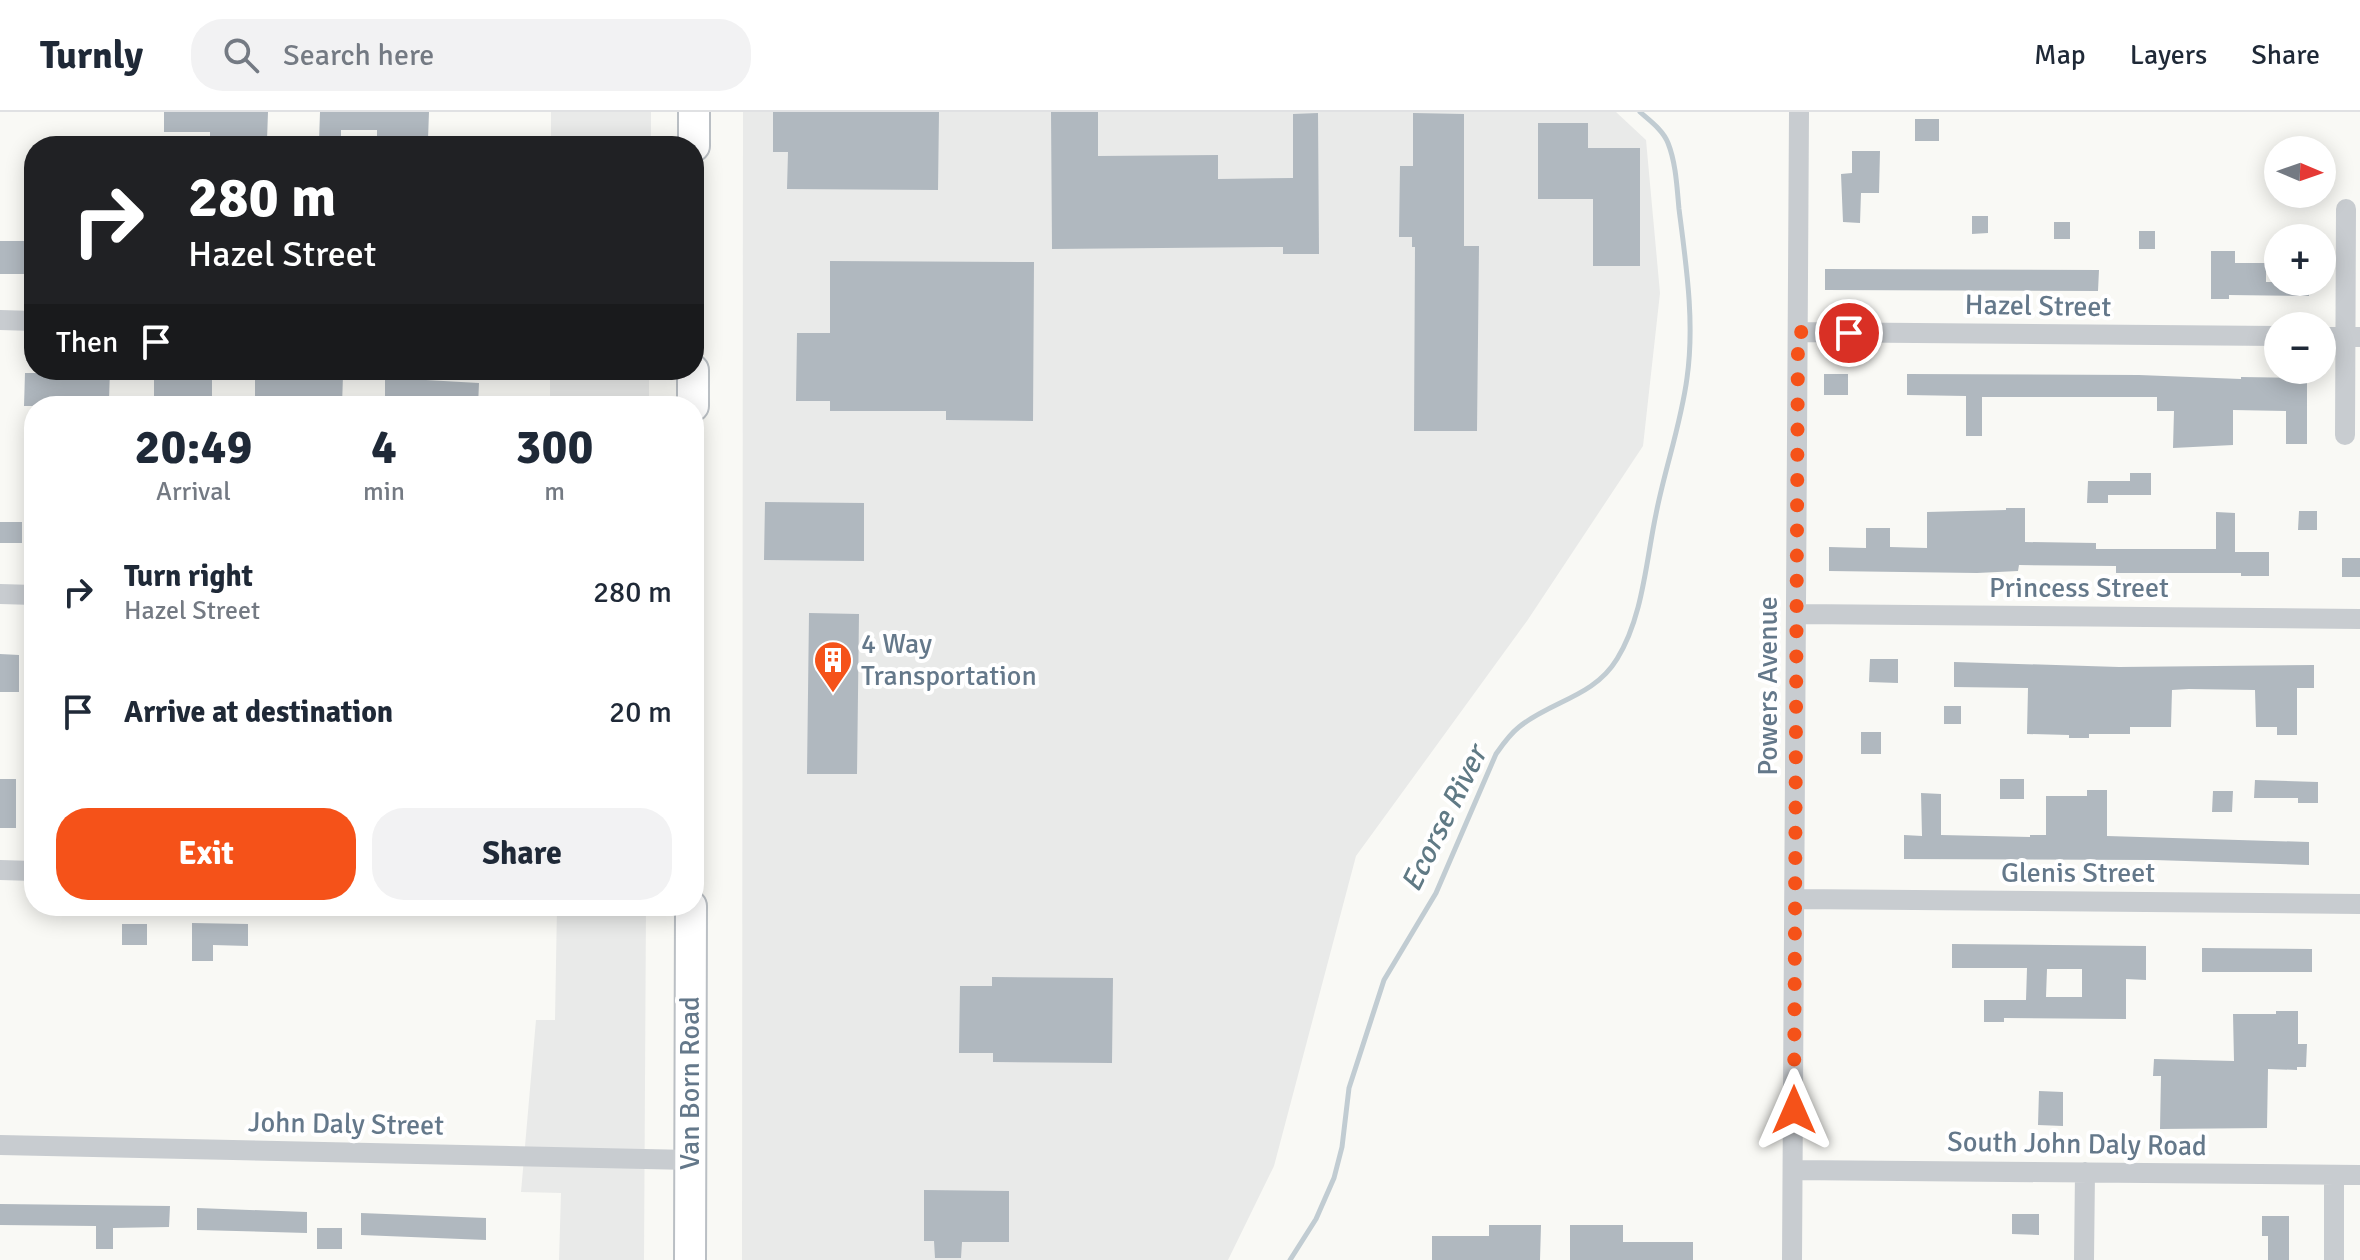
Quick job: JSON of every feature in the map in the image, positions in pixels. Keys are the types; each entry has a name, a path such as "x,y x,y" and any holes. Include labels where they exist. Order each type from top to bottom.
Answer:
{"main road":[{"path":"694,112 694,136"},
{"name":"Van Born Road","path":"690,1260 691,916"}],"street":[{"name":"Powers Avenue","path":"1792,1260 1799,112"},
{"path":"2345,435 2352,337 2346,209"},
{"path":"0,320 24,321"},
{"name":"Hazel Street","path":"1798,332 2264,336"},
{"path":"0,594 24,595"},
{"name":"Princess Street","path":"1797,614 2360,619"},
{"path":"0,870 24,871"},
{"name":"Glenis Street","path":"1795,899 2360,904"},
{"name":"John Daly Street","path":"0,1145 690,1160"},
{"name":"South John Daly Road","path":"1793,1170 2360,1175"},
{"path":"2084,1260 2085,1172"},
{"path":"2334,1175 2334,1260"}],"shaded area":[{"path":"551,112 651,112 651,136 551,136"},
{"path":"743,112 1616,112 1646,140 1660,293 1643,446 1527,621 1356,856 1274,1166 1228,1260 742,1260"},
{"path":"550,380 649,380 649,396 550,396"},
{"path":"557,916 646,916 644,1260 559,1260 561,1193 521,1192 536,1020 555,1020"}],"building":[{"path":"164,112 268,112 267,136 164,132"},
{"path":"320,112 429,112 428,136 377,136 377,130 341,130 341,136 319,136"},
{"path":"773,112 939,112 938,190 787,189 788,152 773,152"},
{"path":"1051,112 1098,112 1098,156 1218,155 1218,179 1293,178 1293,114 1318,113 1319,254 1283,254 1283,247 1052,249"},
{"path":"1413,113 1464,114 1464,246 1479,246 1477,431 1414,431 1415,247 1412,247 1412,237 1399,237 1400,166 1413,166"},
{"path":"1915,119 1939,119 1939,141 1915,141"},
{"path":"1538,123 1588,123 1588,148 1640,148 1640,266 1593,266 1593,199 1538,199"},
{"path":"1852,151 1880,151 1879,193 1861,193 1860,223 1843,222 1841,174 1852,173"},
{"path":"1972,216 1988,216 1988,233 1972,234"},
{"path":"2054,222 2070,222 2070,239 2054,239"},
{"path":"2139,231 2155,231 2155,249 2139,249"},
{"path":"0,241 24,241 24,274 0,274"},
{"path":"2211,251 2235,251 2235,263 2264,263 2264,295 2229,295 2229,299 2211,299"},
{"path":"830,261 1034,262 1033,421 946,420 946,411 830,411 830,401 796,401 797,333 830,333"},
{"path":"1825,269 2099,270 2098,291 1825,290"},
{"path":"1824,374 1848,374 1848,395 1824,395"},
{"path":"1907,374 2264,377 2264,384 2307,384 2307,444 2286,444 2286,411 2233,410 2233,445 2173,448 2174,411 2157,411 2157,397 1982,397 1982,436 1966,436 1966,396 1907,395"},
{"path":"25,380 110,380 109,396 24,396"},
{"path":"154,380 212,380 212,396 154,396"},
{"path":"255,380 343,380 342,396 255,396"},
{"path":"385,380 479,383 478,396 385,396"},
{"path":"2130,473 2151,473 2151,495 2108,495 2108,503 2087,503 2088,481 2130,481"},
{"path":"765,502 864,503 864,561 764,560"},
{"path":"2025,508 2025,542 2096,543 2096,549 2216,549 2216,512 2235,513 2235,552 2269,552 2269,576 2241,576 2241,573 2116,573 2116,566 2019,565 2018,571 1977,573 1829,571 1829,547 1866,548 1866,528 1890,528 1890,547 1927,548 1927,512"},
{"path":"2299,511 2317,511 2317,530 2298,530"},
{"path":"0,522 22,522 22,543 0,543"},
{"path":"2342,558 2360,558 2360,577 2342,577"},
{"name":"4 Way Transportation","path":"809,613 859,614 857,774 807,774"},
{"path":"0,654 19,655 19,692 0,692"},
{"path":"1870,659 1898,659 1898,683 1869,682"},
{"path":"1954,662 2119,667 2314,665 2314,688 2297,688 2297,735 2277,735 2277,727 2256,727 2255,690 2189,689 2172,690 2171,727 2130,727 2130,734 2089,734 2089,738 2069,738 2069,735 2027,734 2028,688 1954,687"},
{"path":"1944,706 1961,706 1961,724 1944,724"},
{"path":"1861,732 1881,732 1881,754 1861,754"},
{"path":"0,779 16,779 16,828 0,828"},
{"path":"2000,779 2024,779 2024,799 2000,799"},
{"path":"2255,780 2318,782 2318,803 2298,803 2298,798 2254,798"},
{"path":"2087,790 2107,790 2107,836 2309,842 2309,865 2154,860 1904,859 1904,835 1922,836 1921,793 1941,794 1941,835 2030,837 2046,835 2046,796 2087,796"},
{"path":"2213,791 2233,791 2232,812 2212,812"},
{"path":"192,923 248,924 248,946 213,945 213,961 192,961"},
{"path":"122,924 147,924 147,945 122,945"},
{"path":"1952,944 2146,946 2146,980 2126,979 2126,1019 2004,1018 2004,1022 1984,1022 1984,1000 2026,1000 2027,968 1952,968","holes":["2047,969 2082,969 2082,997 2046,997"]},
{"path":"2202,948 2312,949 2312,972 2202,972"},
{"path":"992,977 1113,978 1112,1063 993,1062 993,1053 959,1053 960,986 992,986"},
{"path":"2276,1011 2298,1011 2298,1044 2307,1044 2306,1067 2297,1067 2297,1070 2268,1069 2267,1128 2160,1129 2161,1076 2153,1076 2154,1059 2234,1061 2233,1014 2276,1014"},
{"path":"2039,1091 2063,1092 2063,1126 2038,1125"},
{"path":"924,1190 1009,1191 1009,1242 962,1242 961,1258 935,1258 934,1241 924,1241"},
{"path":"0,1204 170,1206 169,1227 113,1228 113,1249 96,1249 96,1226 0,1225"},
{"path":"197,1208 307,1212 307,1233 197,1230"},
{"path":"361,1213 486,1218 486,1240 361,1235"},
{"path":"2012,1214 2039,1214 2039,1235 2012,1234"},
{"path":"2262,1216 2289,1216 2289,1260 2268,1260 2268,1236 2262,1236"},
{"path":"1489,1225 1541,1225 1540,1260 1432,1260 1432,1236 1489,1236"},
{"path":"1570,1225 1623,1225 1623,1242 1693,1242 1693,1260 1570,1260"},
{"path":"317,1228 342,1228 342,1249 317,1249"}],"waterway":[{"name":"Ecorse River","path":"1290,1260 1316,1219 1334,1178 1342,1147 1349,1088 1384,980 1436,893 1496,754 1509,736 1531,718 1584,690 1607,672 1626,643 1633,625 1684,395 1690,336 1687,272 1673,159 1663,134 1640,112"}],"place":[{"name":"4 Way Transportation","path":"833,694"}],"route":[{"path":"1794,1110 1798,332 1849,333"}]}
